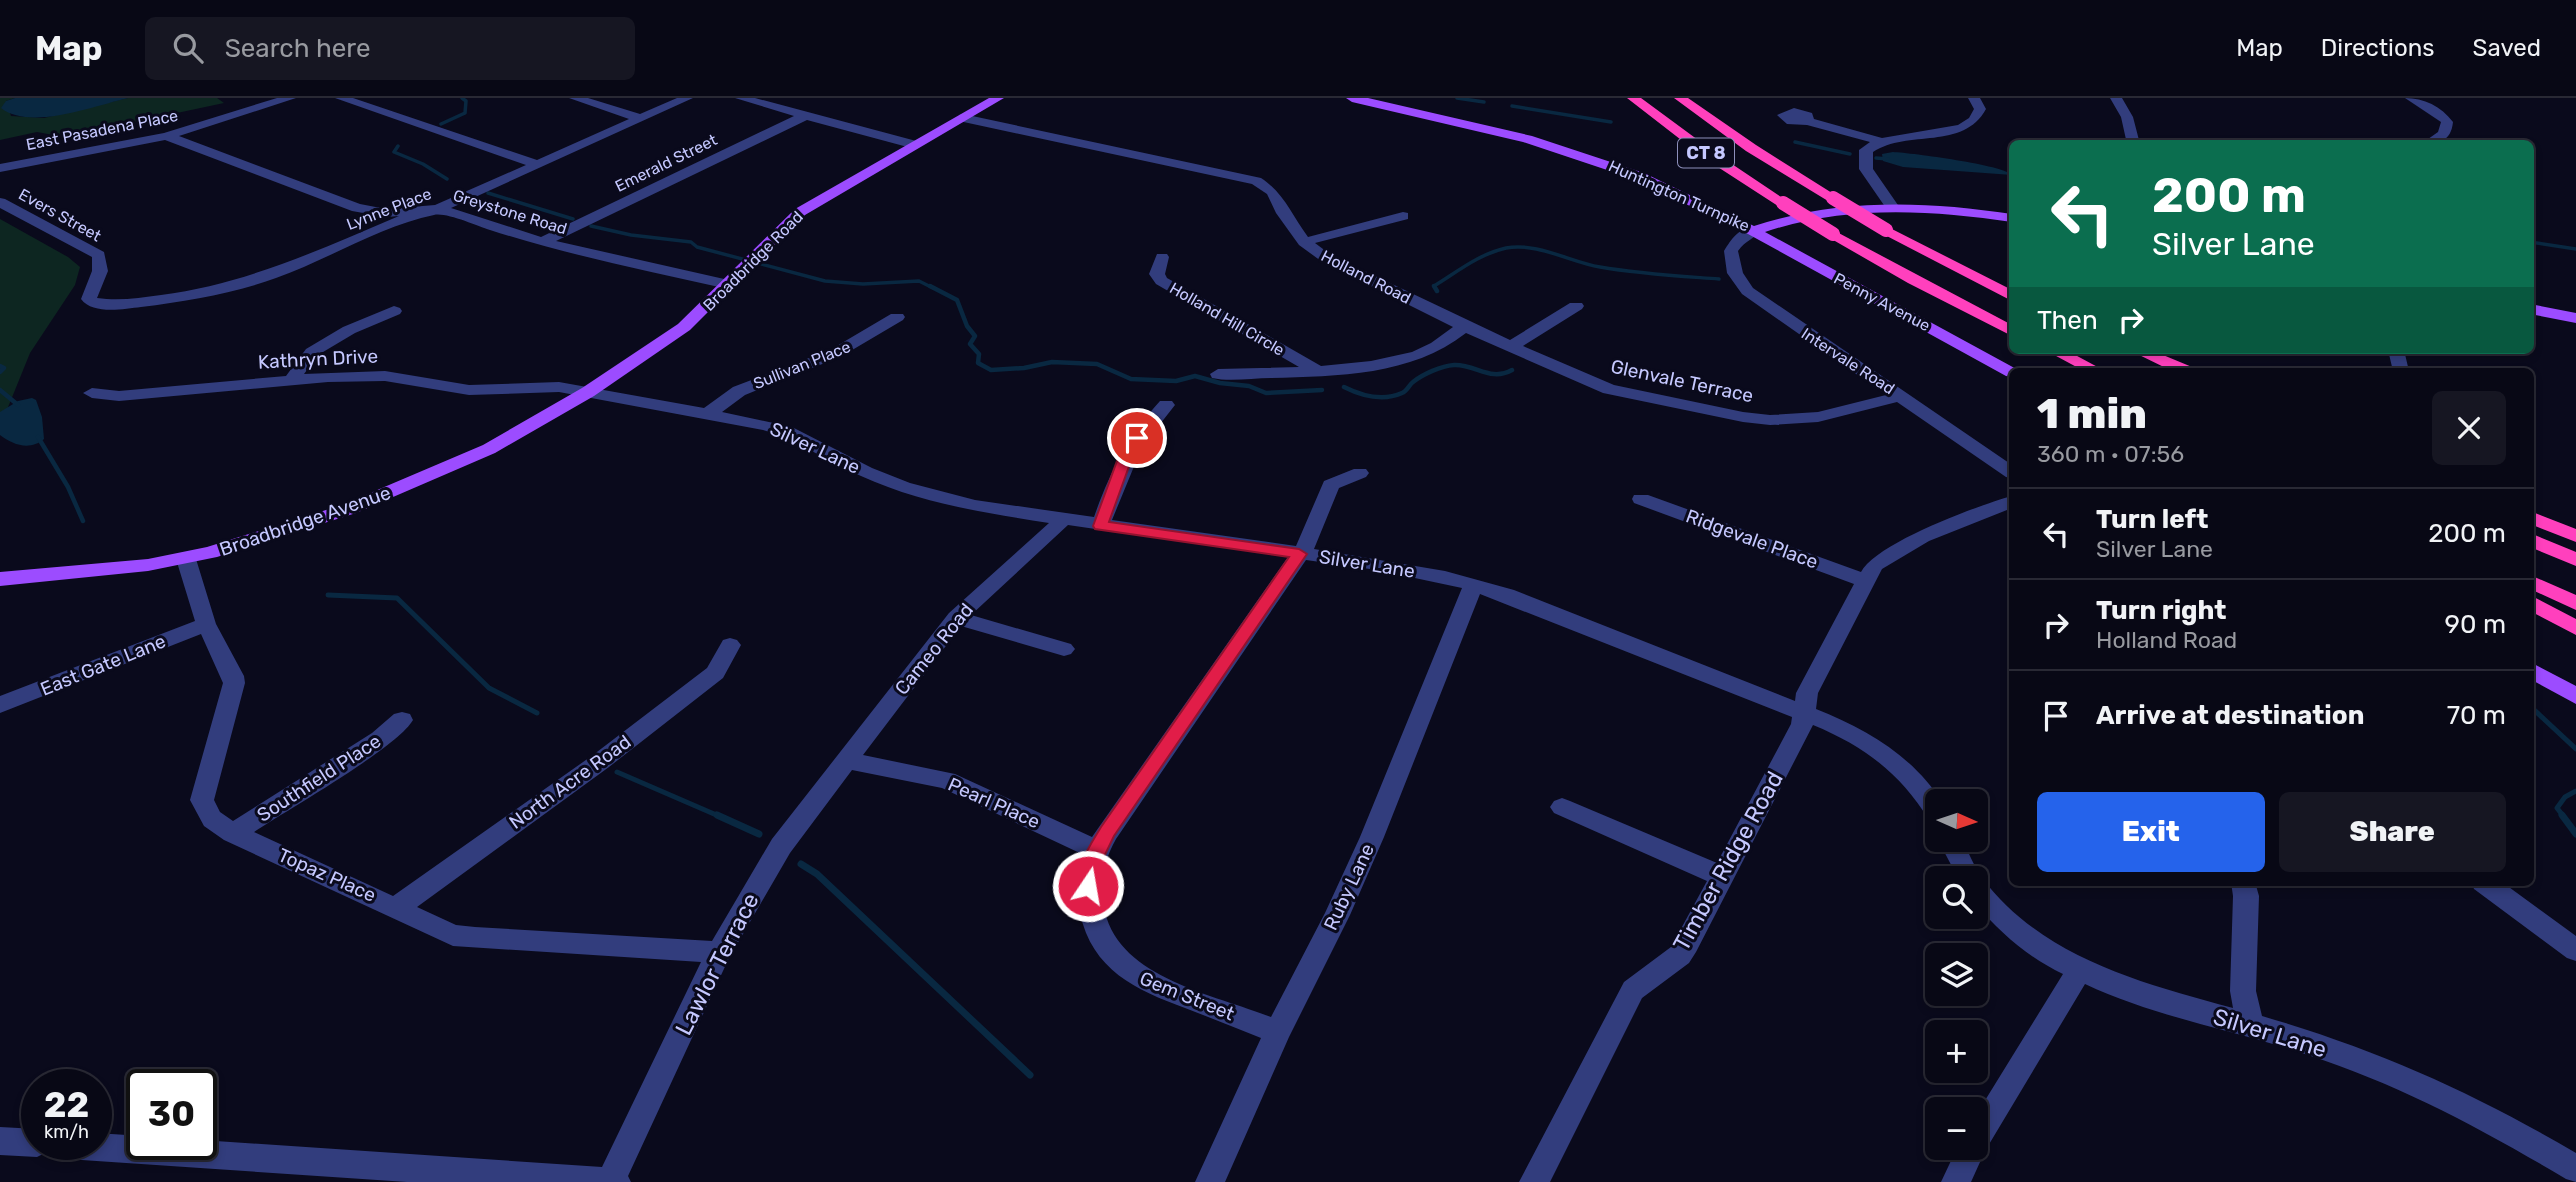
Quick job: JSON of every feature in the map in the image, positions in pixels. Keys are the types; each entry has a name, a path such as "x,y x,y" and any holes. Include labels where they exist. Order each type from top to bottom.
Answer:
{"highway":[{"name":"CT 8","path":"1633,98 1712,157 1833,234 1913,280 2009,329"},
{"name":"CT 8","path":"1680,98 1751,148 1886,230 2009,294"},
{"path":"2061,354 2091,368"},
{"path":"2133,354 2163,368"},
{"path":"2146,354 2179,368"},
{"path":"2534,519 2576,536"},
{"path":"2534,541 2576,560"},
{"path":"2534,583 2576,603"},
{"path":"2534,604 2576,628"}],"main road":[{"name":"Broadbridge Road","path":"588,392 684,327 800,212 998,98"},
{"name":"Huntington Turnpike","path":"1352,98 1527,139 1599,161 1686,197 1753,231 1780,222 1831,213 1892,208 1950,210 2009,218"},
{"name":"Penny Avenue","path":"1753,231 2009,370"},
{"path":"2534,310 2576,318"},
{"name":"Broadbridge Avenue","path":"0,579 108,570 186,559 289,530 396,491 489,449 588,392"},
{"path":"2534,671 2576,696"}],"street":[{"name":"East Pasadena Place","path":"0,168 166,136 290,98"},
{"path":"341,98 537,164"},
{"path":"575,98 641,118"},
{"name":"Lynne Place","path":"90,301 102,305 120,305 199,295 271,275 405,219 438,209 687,98"},
{"path":"741,98 915,145"},
{"path":"1807,121 1880,141 1942,132 1971,124 1978,117 1980,109 1974,98"},
{"path":"2116,98 2127,117 2133,140"},
{"path":"2411,98 2440,114 2447,122 2447,131 2436,140"},
{"name":"Emerald Street","path":"542,242 804,116"},
{"name":"Holland Road","path":"963,118 1256,181 1273,192 1283,213 1304,242 1326,258 1464,326"},
{"name":"Greystone Road","path":"166,136 357,208 386,213 438,209 542,242 733,278"},
{"path":"1880,141 1866,150 1866,169 1892,208"},
{"name":"Evers Street","path":"0,202 99,255 100,271 90,301"},
{"path":"1304,242 1403,216"},
{"name":"Intervale Road","path":"1753,231 1741,237 1731,251 1735,273 1747,291 2009,471"},
{"name":"Holland Hill Circle","path":"1162,257 1157,274 1161,281 1316,370"},
{"path":"1512,346 1576,306"},
{"path":"291,380 312,352 349,330 394,311"},
{"name":"Sullivan Place","path":"708,414 739,391 836,353 897,317"},
{"path":"1218,374 1366,366 1420,354 1464,326"},
{"name":"Glenvale Terrace","path":"1464,326 1609,389 1743,417 1801,420 1901,396"},
{"name":"Kathryn Drive","path":"92,393 119,396 291,380 385,376 469,390 559,387 588,392"},
{"name":"Silver Lane","path":"588,392 754,422 786,431 866,472 931,495 983,508 1377,564 1473,585 1545,608 1805,711 1871,744 1893,759 1925,795"},
{"path":"1100,526 1124,461 1137,438 1166,405"},
{"name":"Gem Street","path":"1277,1032 1141,980 1120,964 1104,944 1092,918 1088,886 1090,867 1096,850 1309,542 1331,485 1360,473"},
{"name":"Ridgevale Place","path":"1640,499 1864,580"},
{"name":"Timber Ridge Road","path":"1534,1182 1633,990 1680,955 1802,724 1807,693 1874,565 1922,537 2009,503"},
{"name":"Cameo Road","path":"847,761 956,618 1063,520"},
{"name":"Topaz Place","path":"186,559 206,624 234,683 202,800 212,819 233,833 453,935 719,952"},
{"name":"Ruby Lane","path":"1210,1182 1277,1032 1372,837 1473,585"},
{"path":"956,618 1065,649"},
{"name":"East Gate Lane","path":"0,705 206,624"},
{"name":"North Acre Road","path":"397,907 601,761 715,673 730,645"},
{"name":"Southfield Place","path":"233,833 380,739 402,720"},
{"name":"Pearl Place","path":"847,761 947,780 1096,850"},
{"name":"Lawlor Terrace","path":"610,1182 719,952 781,846 847,761"},
{"path":"1562,807 1721,876"},
{"path":"2244,886 2246,896 2243,992 2250,1025"},
{"path":"2488,886 2576,950"},
{"name":"Silver Lane","path":"1988,903 2013,928 2078,972 2122,989 2250,1025 2404,1078 2457,1102 2576,1169"},
{"path":"1988,1121 2078,972"},
{"path":"0,1141 21,1142"},
{"path":"112,1148 616,1182"},
{"path":"1956,1182 1966,1160"}],"green space":[{"path":"0,98 15,98 6,101 11,116 44,118 128,98 217,98 224,103 64,137 37,132 0,140"},
{"path":"0,219 68,257 80,267 75,285 30,353 0,427"}],"water":[{"path":"15,98 128,98 63,115 28,117 13,115 1,108 6,101"},
{"path":"1893,152 1937,157 1993,167 2009,175 1903,167 1883,161 1882,154"},
{"path":"32,398 36,400 42,417 44,439 27,446 10,442 0,435 0,412 18,401"}],"waterway":[{"path":"441,124 465,113 466,101 462,98"},
{"path":"1457,98 1484,102"},
{"path":"1512,106 1611,122"},
{"path":"1795,142 1850,154"},
{"path":"398,146 394,152 423,164 447,179"},
{"path":"1876,158 1888,159"},
{"path":"488,193 573,219"},
{"path":"591,226 631,235 691,242 697,247 825,281 863,284 919,281 933,288"},
{"path":"2534,243 2576,249"},
{"path":"1434,286 1477,259 1506,248 1518,247 1541,250 1589,265 1719,279"},
{"path":"930,286 957,300 967,326 975,336 970,344 979,354 978,363 991,370 1024,368 1052,362 1097,364 1131,379 1176,381 1195,376 1220,383 1249,386 1266,393 1322,390"},
{"path":"1434,286 1437,291"},
{"path":"1344,387 1365,395 1387,397 1404,392 1427,373 1449,366 1462,365 1497,374 1512,370"},
{"path":"0,366 4,368 0,372"},
{"path":"0,390 18,405"},
{"path":"38,437 68,487 83,521"},
{"path":"328,595 397,598 489,688 537,713"},
{"path":"2534,710 2576,749"},
{"path":"617,772 721,817"},
{"path":"2564,817 2557,808 2565,797 2576,791"},
{"path":"717,815 759,834"},
{"path":"2562,815 2576,834"},
{"path":"801,864 817,874 1030,1075"}],"route":[{"path":"1088,886 1090,867 1107,832 1299,554 1100,526 1124,461 1137,438"}]}
